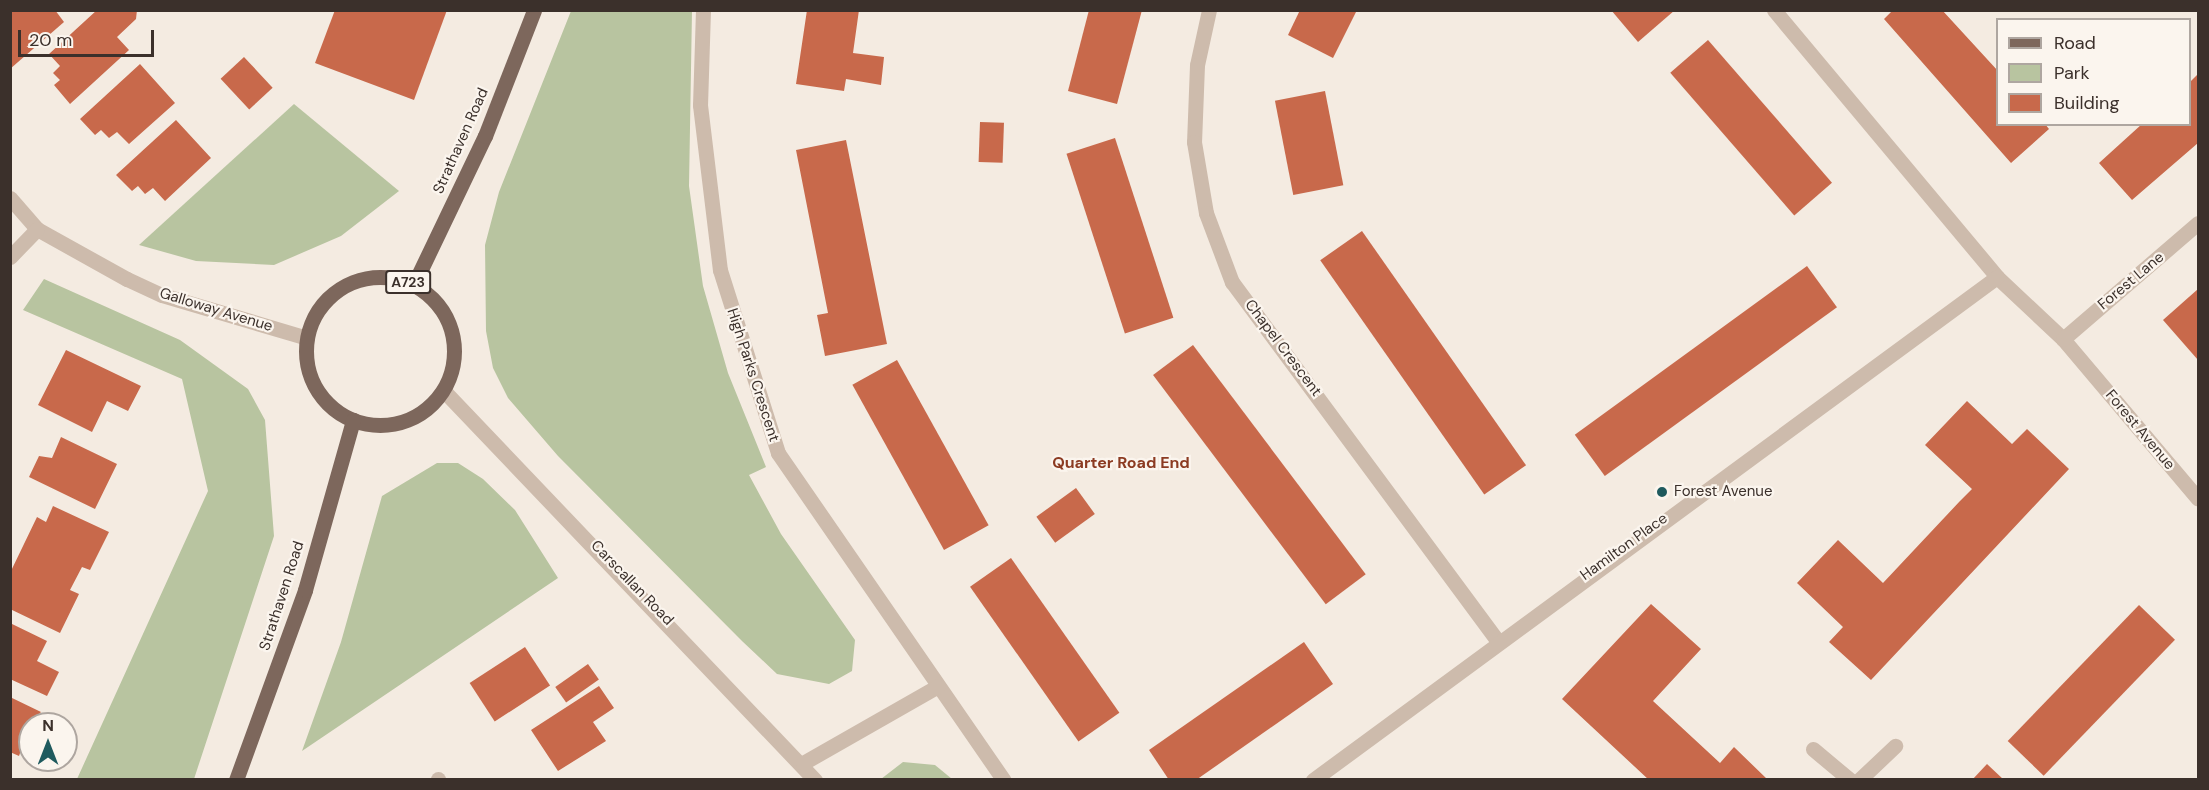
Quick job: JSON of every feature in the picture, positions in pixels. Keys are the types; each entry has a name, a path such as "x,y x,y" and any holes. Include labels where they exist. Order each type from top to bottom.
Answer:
{"main road":[{"name":"Strathaven Road","path":"414,284 485,136 534,10"},
{"name":"A723","path":"389,276 414,284 447,316 454,341 454,367 444,391 427,410 404,422 378,426 353,420 322,398 309,375 307,338 320,306 339,288 363,278 389,276"},
{"name":"Strathaven Road","path":"236,780 305,590 353,420"}],"street":[{"name":"High Parks Crescent","path":"703,10 700,105 708,194 720,270 746,363 778,453 1004,780"},
{"name":"Chapel Crescent","path":"1209,10 1197,65 1194,142 1206,213 1232,282 1497,640"},
{"name":"Forest Avenue","path":"1774,10 1997,277 2064,339 2199,498"},
{"name":"Galloway Avenue","path":"10,198 37,229 162,295 307,338"},
{"name":"Forest Lane","path":"2064,339 2199,224"},
{"path":"10,257 37,229"},
{"name":"Hamilton Place","path":"1313,780 1497,640 1997,277"},
{"name":"Carscallan Road","path":"444,391 803,763 815,780"},
{"path":"803,763 938,686"},
{"path":"1859,780 1895,746"},
{"path":"1813,749 1850,780"}],"green space":[{"path":"571,11 692,11 689,186 703,286 728,373 766,467 749,475 781,534 855,640 852,671 829,684 777,674 558,456 508,398 493,368 486,331 485,245 499,192"},
{"path":"294,104 399,191 341,236 274,265 196,261 139,245"},
{"path":"44,279 180,340 248,389 265,420 274,536 194,779 77,779 208,491 182,379 23,310"},
{"path":"437,463 458,463 483,479 515,510 558,578 302,751 341,642 382,496"},
{"path":"903,762 935,765 952,779 881,779"}],"building":[{"path":"10,10 55,10 64,22 10,69"},
{"path":"97,10 137,10 136,19 117,37 129,50 70,104 54,85 60,80 53,73 60,66 49,54"},
{"path":"335,10 447,10 414,100 315,63"},
{"path":"807,10 859,10 853,53 884,57 881,85 846,79 844,91 796,84"},
{"path":"1089,10 1142,10 1117,104 1068,91"},
{"path":"1300,10 1357,10 1333,58 1288,35"},
{"path":"1611,10 1675,10 1638,42"},
{"path":"1893,10 1942,10 1996,69 1996,126 2047,126 2049,129 2011,163 1884,19"},
{"path":"1708,40 1832,183 1794,215 1670,73"},
{"path":"244,57 273,88 249,110 221,79"},
{"path":"140,64 175,103 129,144 117,132 109,138 101,130 95,135 80,119"},
{"path":"2198,74 2198,143 2132,200 2099,163 2140,126 2191,126 2191,81"},
{"path":"1325,91 1343,185 1293,195 1275,101"},
{"path":"176,120 211,158 165,201 153,188 145,194 138,186 132,191 116,175"},
{"path":"980,122 1004,123 1003,163 979,162"},
{"path":"1115,138 1173,318 1125,334 1066,154"},
{"path":"846,140 887,344 825,356 817,315 828,313 796,150"},
{"path":"1362,231 1526,465 1484,495 1320,260"},
{"path":"1807,266 1837,307 1605,476 1575,435"},
{"path":"2198,289 2198,360 2163,320"},
{"path":"1193,345 1366,574 1326,604 1153,375"},
{"path":"66,350 141,386 128,411 107,401 92,432 38,405"},
{"path":"897,360 989,525 944,550 852,385"},
{"path":"1967,401 2012,444 2027,429 2069,469 1871,680 1829,642 1843,627 1797,583 1838,540 1883,583 1972,489 1925,445"},
{"path":"61,437 117,464 95,509 29,477 39,456 52,458"},
{"path":"1076,488 1095,514 1055,543 1036,517"},
{"path":"53,506 109,532 90,570 82,567 70,590 79,594 60,633 10,609 10,573 37,517 46,522"},
{"path":"1011,558 1119,713 1078,741 970,587"},
{"path":"1651,604 1701,649 1653,701 1720,763 1734,747 1768,780 1649,780 1562,699"},
{"path":"2139,605 2175,640 2044,776 2008,741"},
{"path":"10,623 47,641 37,661 59,672 47,696 10,679"},
{"path":"1304,642 1333,684 1196,780 1169,780 1149,750"},
{"path":"525,647 550,686 495,722 470,683"},
{"path":"588,664 599,680 566,703 555,687"},
{"path":"599,686 614,708 593,722 606,741 558,771 531,730"},
{"path":"10,697 41,712 18,712 18,756 10,752"},
{"path":"1987,764 2004,780 1972,780"}],"place":[{"name":"Forest Avenue","path":"1662,492"}],"district":[{"name":"Quarter Road End","path":"1121,463"}]}
